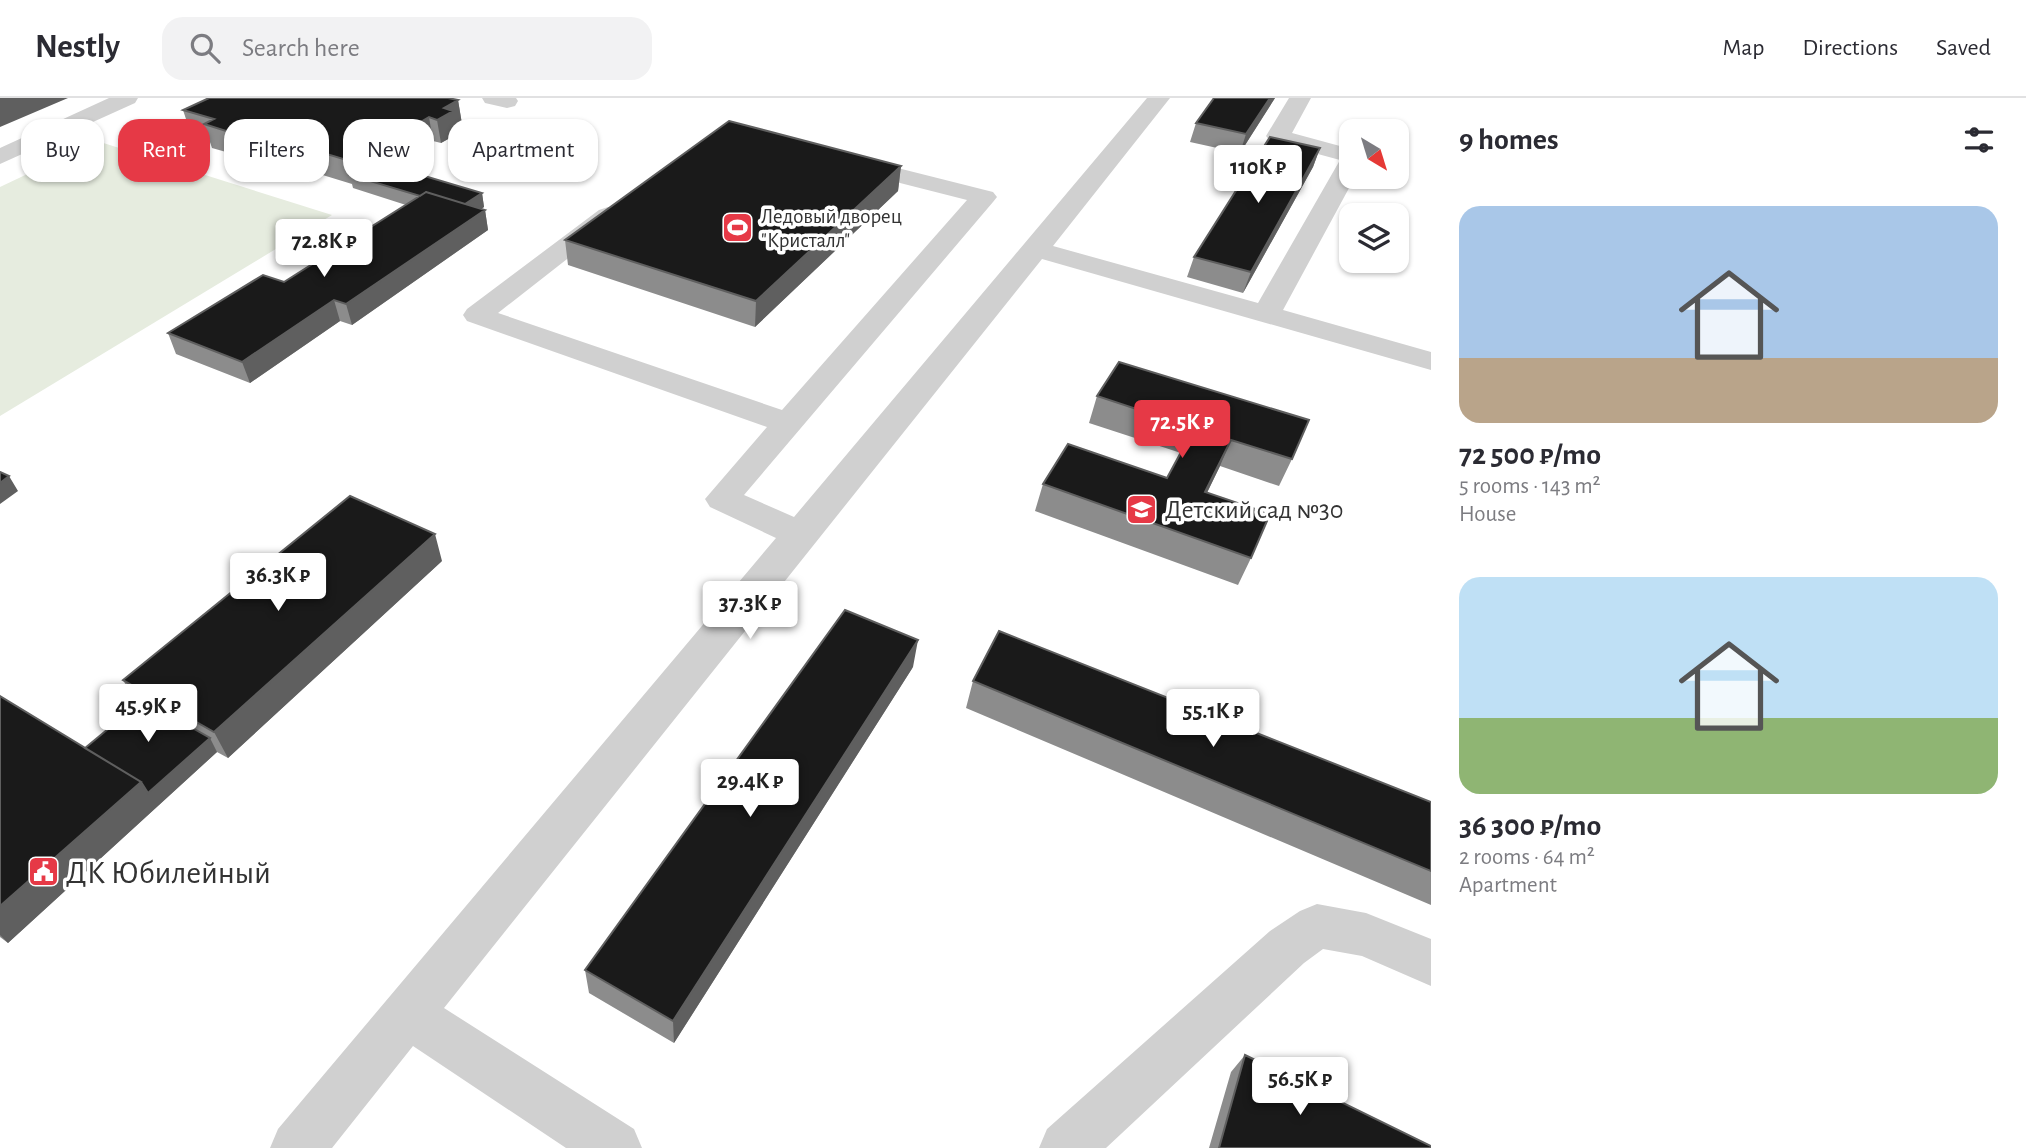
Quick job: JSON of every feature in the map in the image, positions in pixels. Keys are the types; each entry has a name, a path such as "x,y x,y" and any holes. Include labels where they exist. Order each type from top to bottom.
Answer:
{"street":[{"path":"0,157 128,98"},
{"path":"297,1148 1160,98"},
{"path":"1300,98 1278,136 1339,153"},
{"path":"800,534 722,499 984,197 825,157"},
{"path":"1266,314 1339,183"},
{"path":"631,198 477,315 788,423"},
{"path":"1035,248 1431,361"},
{"path":"1066,1148 1287,947 1317,926 1366,935 1431,963"},
{"path":"407,1013 615,1148"}],"shaded area":[{"path":"104,143 118,148 118,182 210,182 210,177 332,215 0,416 0,187 21,177 21,182 104,182"}],"building":[{"path":"209,98 458,100 444,108 453,111 437,120 429,117 343,119 343,159 329,155 329,119 224,119 224,130 210,126 210,121 214,119 183,110"},
{"path":"1214,98 1270,98 1246,134 1196,123"},
{"name":"Ледовый дворец \"Кристалл\"","path":"729,121 901,166 756,301 565,240"},
{"path":"1270,137 1320,148 1251,272 1194,257"},
{"path":"434,179 482,193 465,204 426,192 420,196 373,182 434,182"},
{"path":"426,192 485,210 346,304 334,300 242,362 168,333 263,275 284,282"},
{"path":"1119,362 1309,420 1292,459 1231,440 1205,492 1270,514 1251,558 1043,484 1068,444 1167,478 1194,428 1097,396"},
{"path":"0,472 9,476 0,483"},
{"path":"350,496 435,534 214,732 123,680"},
{"path":"845,610 918,640 673,1021 585,970"},
{"path":"999,631 1431,802 1431,871 973,681"},
{"name":"ДК Юбилейный","path":"0,696 141,782 0,906"},
{"path":"143,700 210,738 148,793 141,782 85,748"},
{"path":"1245,1055 1431,1146 1431,1148 1219,1148"}],"place":[{"name":"Ледовый дворец \"Кристалл\"","path":"738,228"},
{"name":"Детский сад №30","path":"1142,509"},
{"name":"ДК Юбилейный","path":"43,872"}]}
